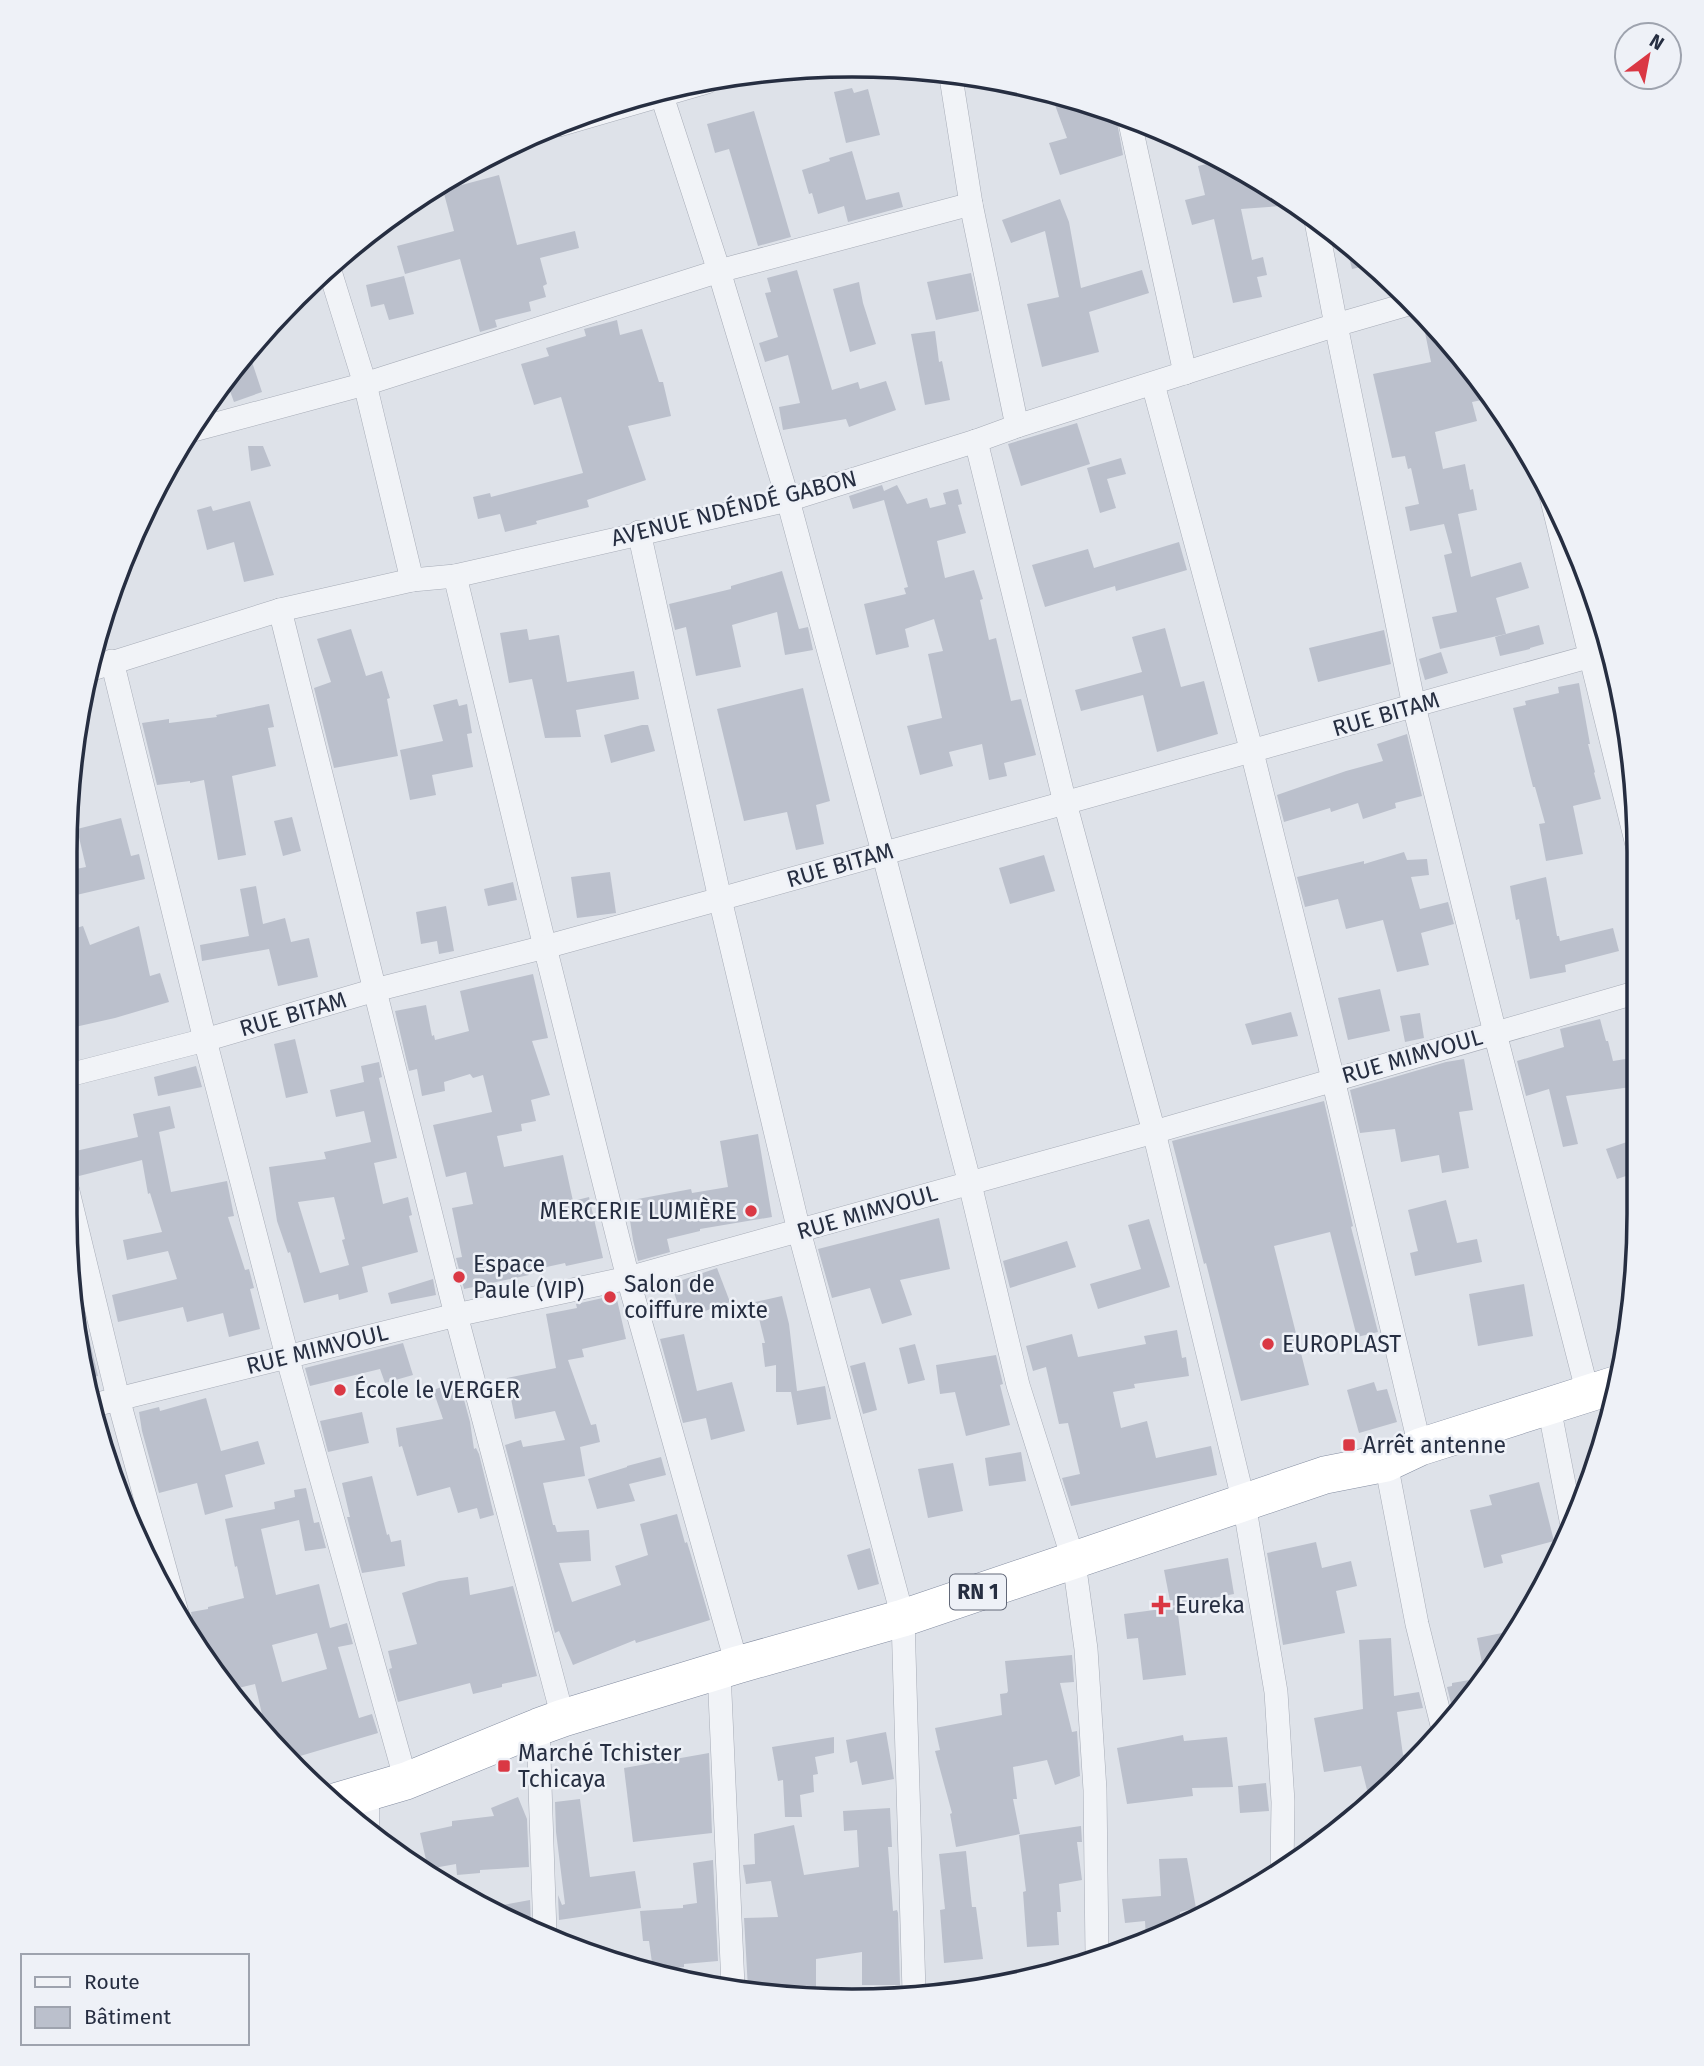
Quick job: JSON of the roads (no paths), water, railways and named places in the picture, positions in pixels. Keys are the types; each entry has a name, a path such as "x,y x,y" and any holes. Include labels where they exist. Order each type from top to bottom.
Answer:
{"highway":[{"name":"RN 1","path":"353,1797 406,1781 550,1723 728,1668 902,1619 1325,1475 1386,1463 1420,1447 1603,1389"}],"street":[{"path":"952,84 971,204 1017,426"},
{"path":"663,100 719,271 788,500 970,1184 1018,1385 1074,1562 1086,1648 1095,1790 1097,1949"},
{"path":"1132,130 1185,373"},
{"path":"204,427 365,384 719,271 971,204"},
{"path":"1319,234 1414,706 1495,1033 1603,1389"},
{"path":"333,277 365,384 412,580"},
{"name":"AVENUE NDÉNDÉ GABON","path":"100,666 280,610 412,580 455,576 788,500 1402,306"},
{"path":"1153,384 1252,752 1420,1447"},
{"path":"976,441 1065,803 1154,1132 1244,1503 1276,1692 1283,1802 1282,1859"},
{"path":"639,532 720,899 799,1231 902,1619 914,1986"},
{"path":"455,576 545,947 728,1668 733,1979"},
{"path":"1585,600 1590,617"},
{"path":"280,610 456,1315 550,1723 545,1926"},
{"name":"RUE BITAM","path":"77,1073 205,1040 375,990 720,899 1601,653"},
{"path":"112,662 205,1040 287,1356 406,1781"},
{"path":"1605,668 1620,751"},
{"name":"RUE MIMVOUL","path":"100,1403 456,1315 628,1278 1154,1132 1627,995"},
{"path":"78,1231 118,1398 167,1575"},
{"path":"1549,1407 1569,1509"},
{"path":"1386,1463 1417,1624 1440,1718"},
{"path":"353,1797 361,1813"}],"place":[{"name":"MERCERIE LUMIÈRE","path":"751,1211"},
{"name":"Espace Paule (VIP)","path":"459,1277"},
{"name":"Salon de coiffure mixte","path":"610,1297"},
{"name":"EUROPLAST","path":"1268,1344"},
{"name":"École le VERGER","path":"340,1390"},
{"name":"Arrêt antenne","path":"1349,1445"},
{"name":"Eureka","path":"1161,1605"},
{"name":"Marché Tchister Tchicaya","path":"504,1766"}]}
